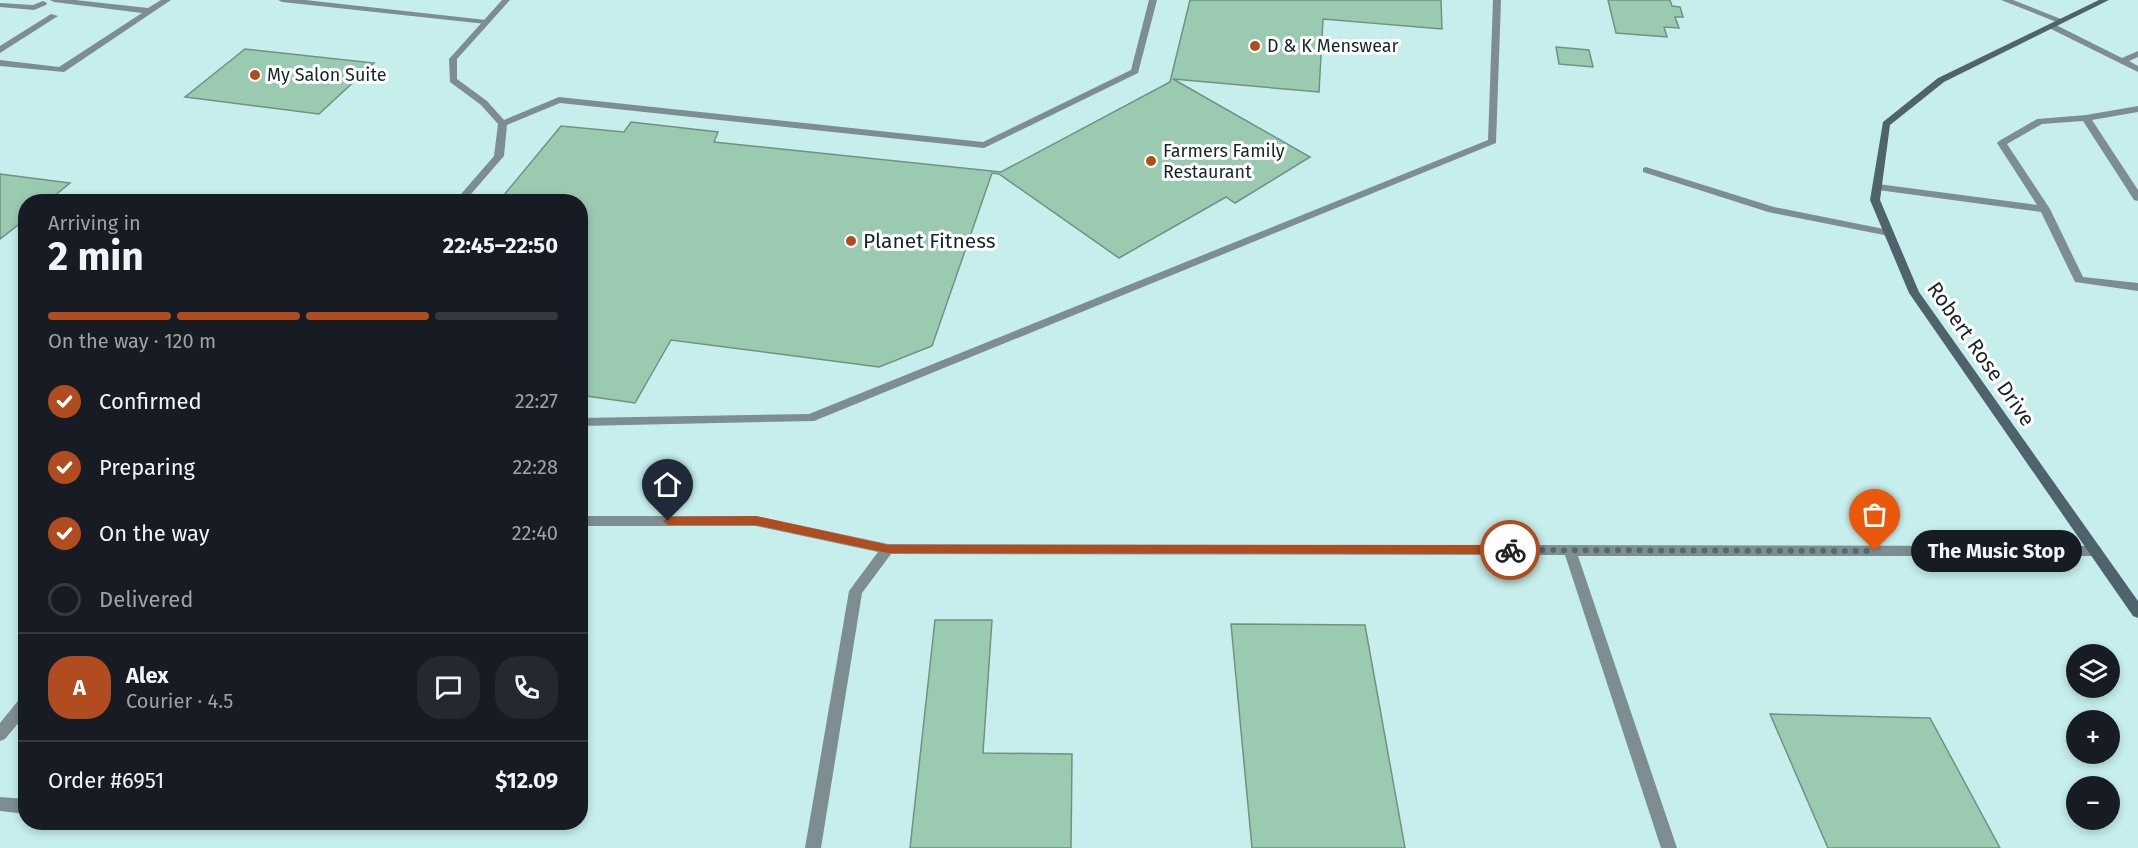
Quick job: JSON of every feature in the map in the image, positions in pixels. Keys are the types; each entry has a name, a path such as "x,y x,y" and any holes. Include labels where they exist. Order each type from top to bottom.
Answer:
{"street":[{"path":"12,0 45,1"},
{"path":"54,0 150,11"},
{"path":"0,63 61,70 167,0"},
{"path":"282,0 486,22"},
{"path":"466,194 499,156 503,124 484,103 453,81 453,59 506,0"},
{"path":"503,124 559,100 984,146 1135,71 1153,0"},
{"path":"588,422 810,418 1493,141 1497,0"},
{"path":"2005,0 2057,23 2138,69"},
{"name":"Robert Rose Drive","path":"2105,0 1941,80 1886,124 1875,200 1914,293 2138,612"},
{"path":"0,5 34,8 45,1"},
{"path":"0,50 54,16"},
{"path":"2122,61 2138,54"},
{"path":"2138,110 2086,118 2040,121 2002,143 2045,209 2079,280 2138,287"},
{"path":"2086,118 2138,198"},
{"path":"1646,170 1772,210 1889,234"},
{"path":"1878,187 2045,209"},
{"path":"588,521 756,521 888,549 2095,551"},
{"path":"813,848 856,591 888,549"},
{"path":"1570,550 1668,848"},
{"path":"0,735 18,712"},
{"path":"0,804 18,806"}],"building":[{"path":"1190,0 1441,0 1442,29 1323,19 1319,92 1173,79 1310,157 1235,203 1226,197 1119,258 999,174 992,173 932,346 879,367 671,340 635,403 588,396 588,194 505,194 561,126 624,132 631,122 718,132 714,142 1001,172 1170,82"},
{"path":"1608,0 1670,0 1672,6 1680,7 1683,17 1675,17 1679,28 1664,27 1667,37 1616,33"},
{"path":"1556,47 1589,50 1593,67 1559,64"},
{"path":"245,49 374,63 319,114 185,97"},
{"path":"0,174 70,183 57,194 18,194 18,225 0,239"},
{"path":"935,620 992,620 983,753 1072,754 1071,848 910,848"},
{"path":"1231,624 1365,625 1405,848 1252,848"},
{"path":"1770,714 1930,718 2000,848 1828,848"}],"way so far":[{"path":"1510,550 1875,551"}],"place":[{"name":"D & K Menswear","path":"1255,46"},
{"name":"My Salon Suite","path":"255,75"},
{"name":"Farmers Family Restaurant","path":"1151,161"},
{"name":"Planet Fitness","path":"851,241"},
{"name":"The Music Stop","path":"1875,551"}],"route":[{"path":"668,521 756,521 888,549 1510,550"}]}
